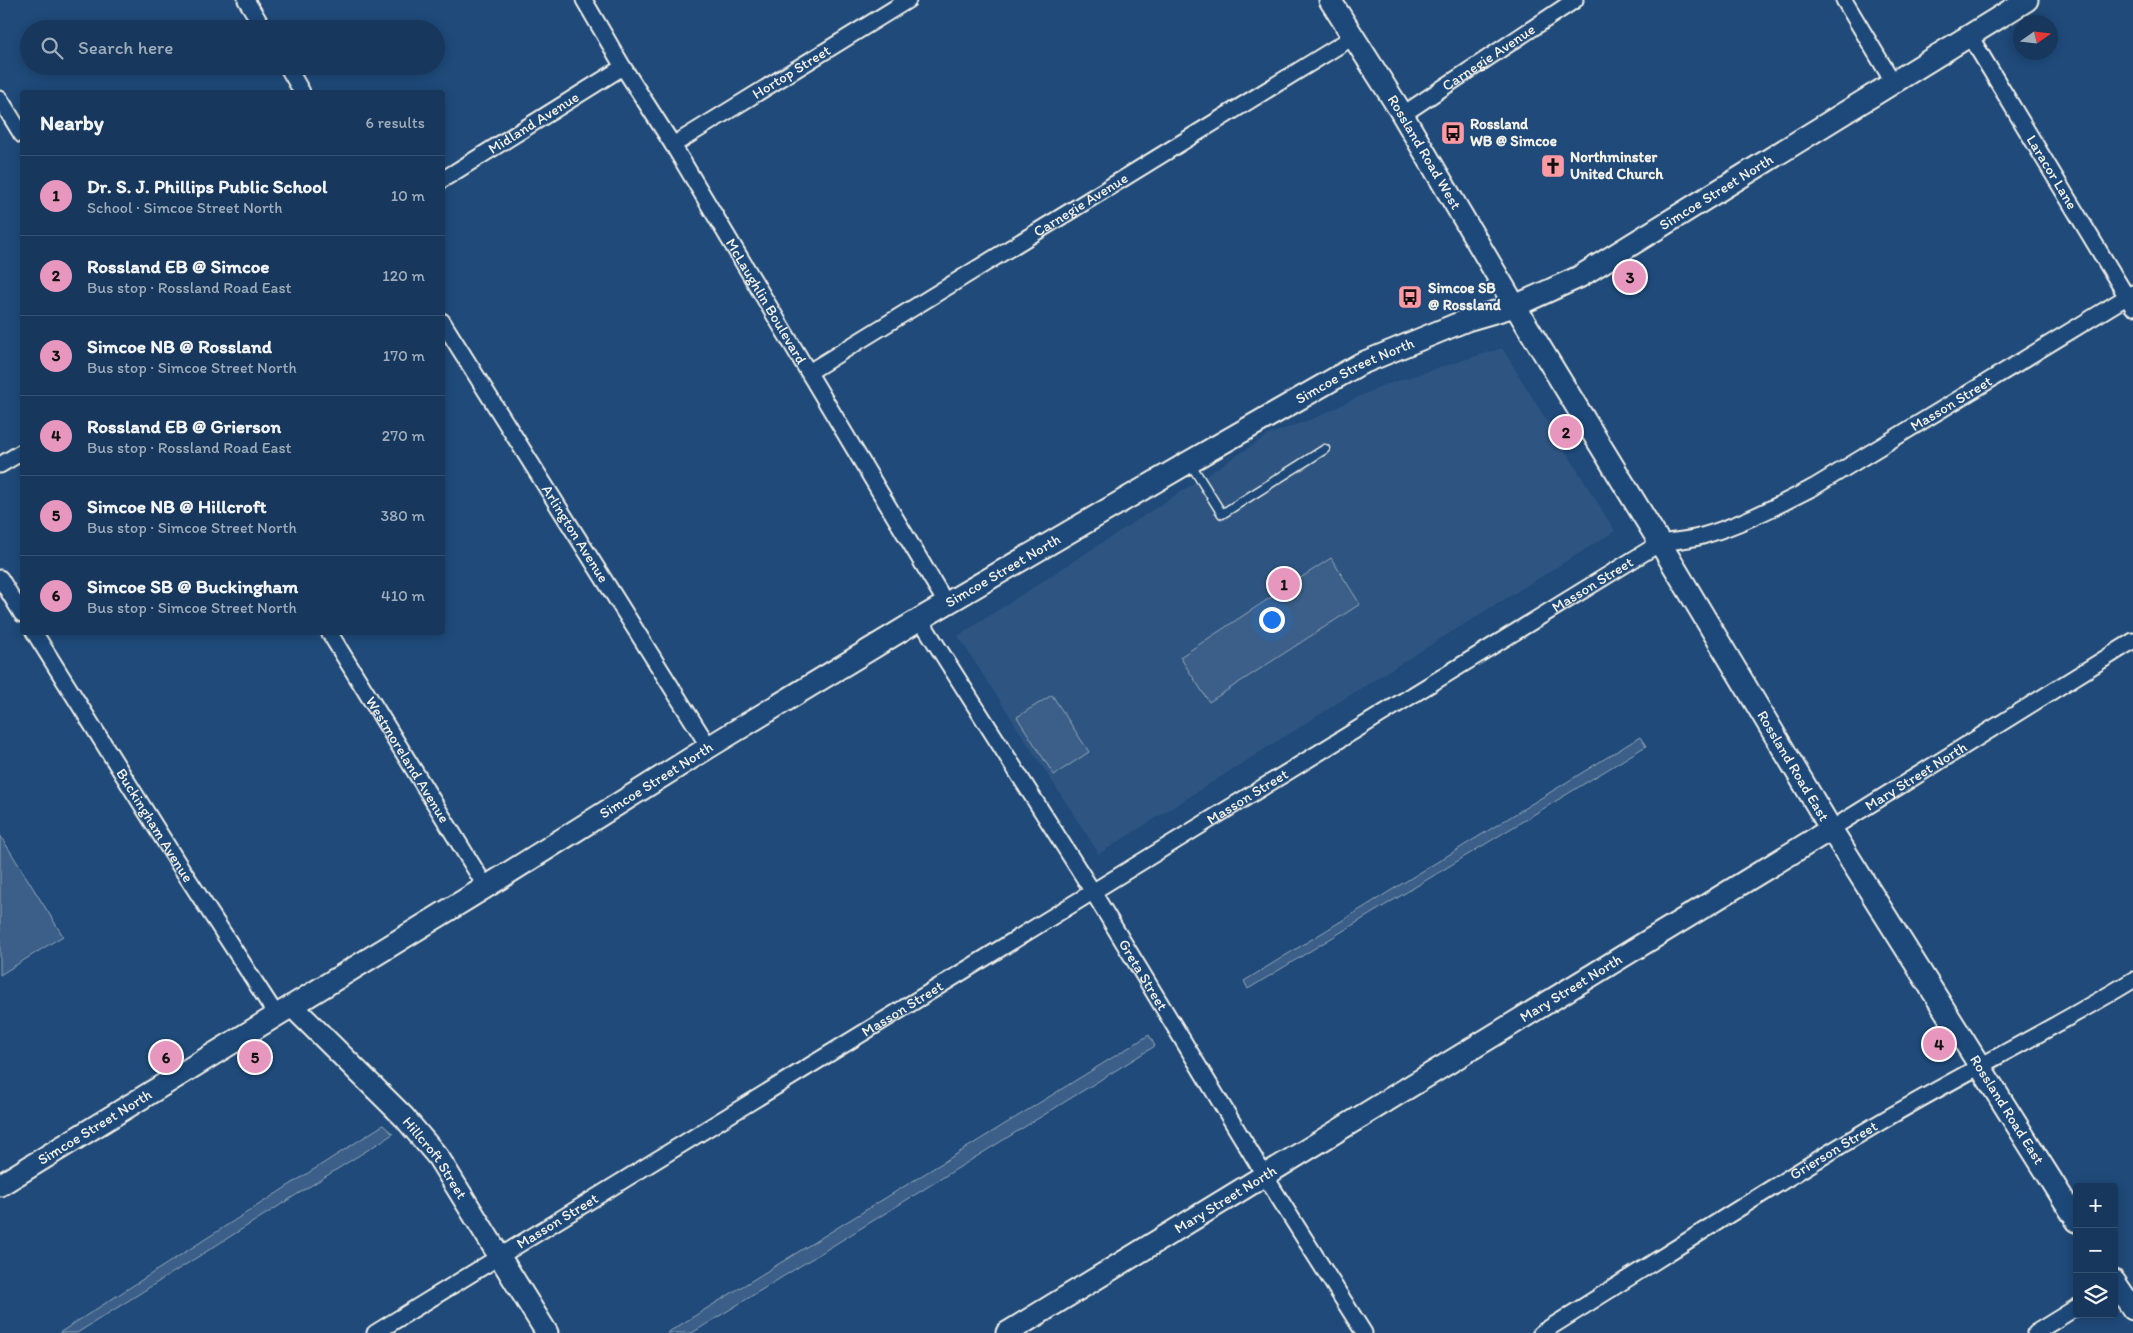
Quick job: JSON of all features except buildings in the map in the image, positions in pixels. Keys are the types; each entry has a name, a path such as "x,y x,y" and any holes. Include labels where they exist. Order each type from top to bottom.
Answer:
{"main road":[{"name":"Rossland Road West","path":"1330,0 1402,115 1515,306"},
{"name":"Simcoe Street North","path":"0,1185 920,618 1360,364 1467,320 1515,306 1579,276 2027,0"},
{"name":"Rossland Road East","path":"1515,306 1660,543 1831,829 2073,1215"},
{"name":"Mary Street North","path":"1007,1333 1831,829"},
{"name":"Hillcroft Street","path":"284,1011 404,1118 432,1150 548,1333"},
{"path":"2118,1286 2133,1309"}],"street":[{"path":"246,0 258,20"},
{"name":"McLaughlin Boulevard","path":"584,0 623,67 673,145 946,603"},
{"name":"Hortop Street","path":"673,145 908,0"},
{"name":"Carnegie Avenue","path":"1402,115 1575,0"},
{"path":"1844,0 1893,82"},
{"name":"Laracor Lane","path":"1970,36 2131,299"},
{"name":"Carnegie Avenue","path":"809,372 1353,37"},
{"name":"Midland Avenue","path":"445,178 623,67"},
{"path":"292,75 301,90"},
{"path":"0,99 20,132"},
{"name":"Masson Street","path":"375,1333 1660,543 1698,537 1774,508 2131,299"},
{"name":"Arlington Avenue","path":"445,326 709,747"},
{"path":"0,465 20,453"},
{"path":"0,578 20,611"},
{"name":"Greta Street","path":"920,618 1093,892 1265,1176 1364,1333"},
{"name":"Buckingham Avenue","path":"36,635 178,864 284,1011"},
{"name":"Westmoreland Avenue","path":"331,635 486,887"},
{"name":"Mary Street North","path":"1831,829 2133,641"},
{"name":"Grierson Street","path":"1541,1333 1888,1117 2076,1015 2133,980"},
{"path":"2035,1333 2073,1309"}],"lane":[{"path":"1189,462 1222,514 1325,449"}],"shaded area":[{"path":"1502,348 1615,531 1382,675 1099,854 958,636 1270,434 1315,418 1381,386"},
{"path":"1331,558 1360,604 1209,702 1180,657"},
{"path":"1052,695 1089,752 1054,775 1017,717"},
{"path":"1640,737 1646,746 1248,989 1244,981"},
{"path":"0,835 63,936 0,975"},
{"path":"1149,1035 1155,1046 692,1333 667,1333"},
{"path":"383,1125 393,1134 77,1333 59,1333"}],"place":[{"name":"Rossland WB @ Simcoe","path":"1453,133"},
{"name":"Northminster United Church","path":"1553,166"},
{"name":"Simcoe NB @ Rossland","path":"1630,277"},
{"name":"Simcoe SB @ Rossland","path":"1410,297"},
{"name":"Rossland EB @ Simcoe","path":"1566,432"},
{"name":"Dr. S. J. Phillips Public School","path":"1284,584"},
{"name":"Rossland EB @ Grierson","path":"1939,1044"},
{"name":"Simcoe SB @ Buckingham","path":"166,1057"},
{"name":"Simcoe NB @ Hillcroft","path":"255,1057"}]}
